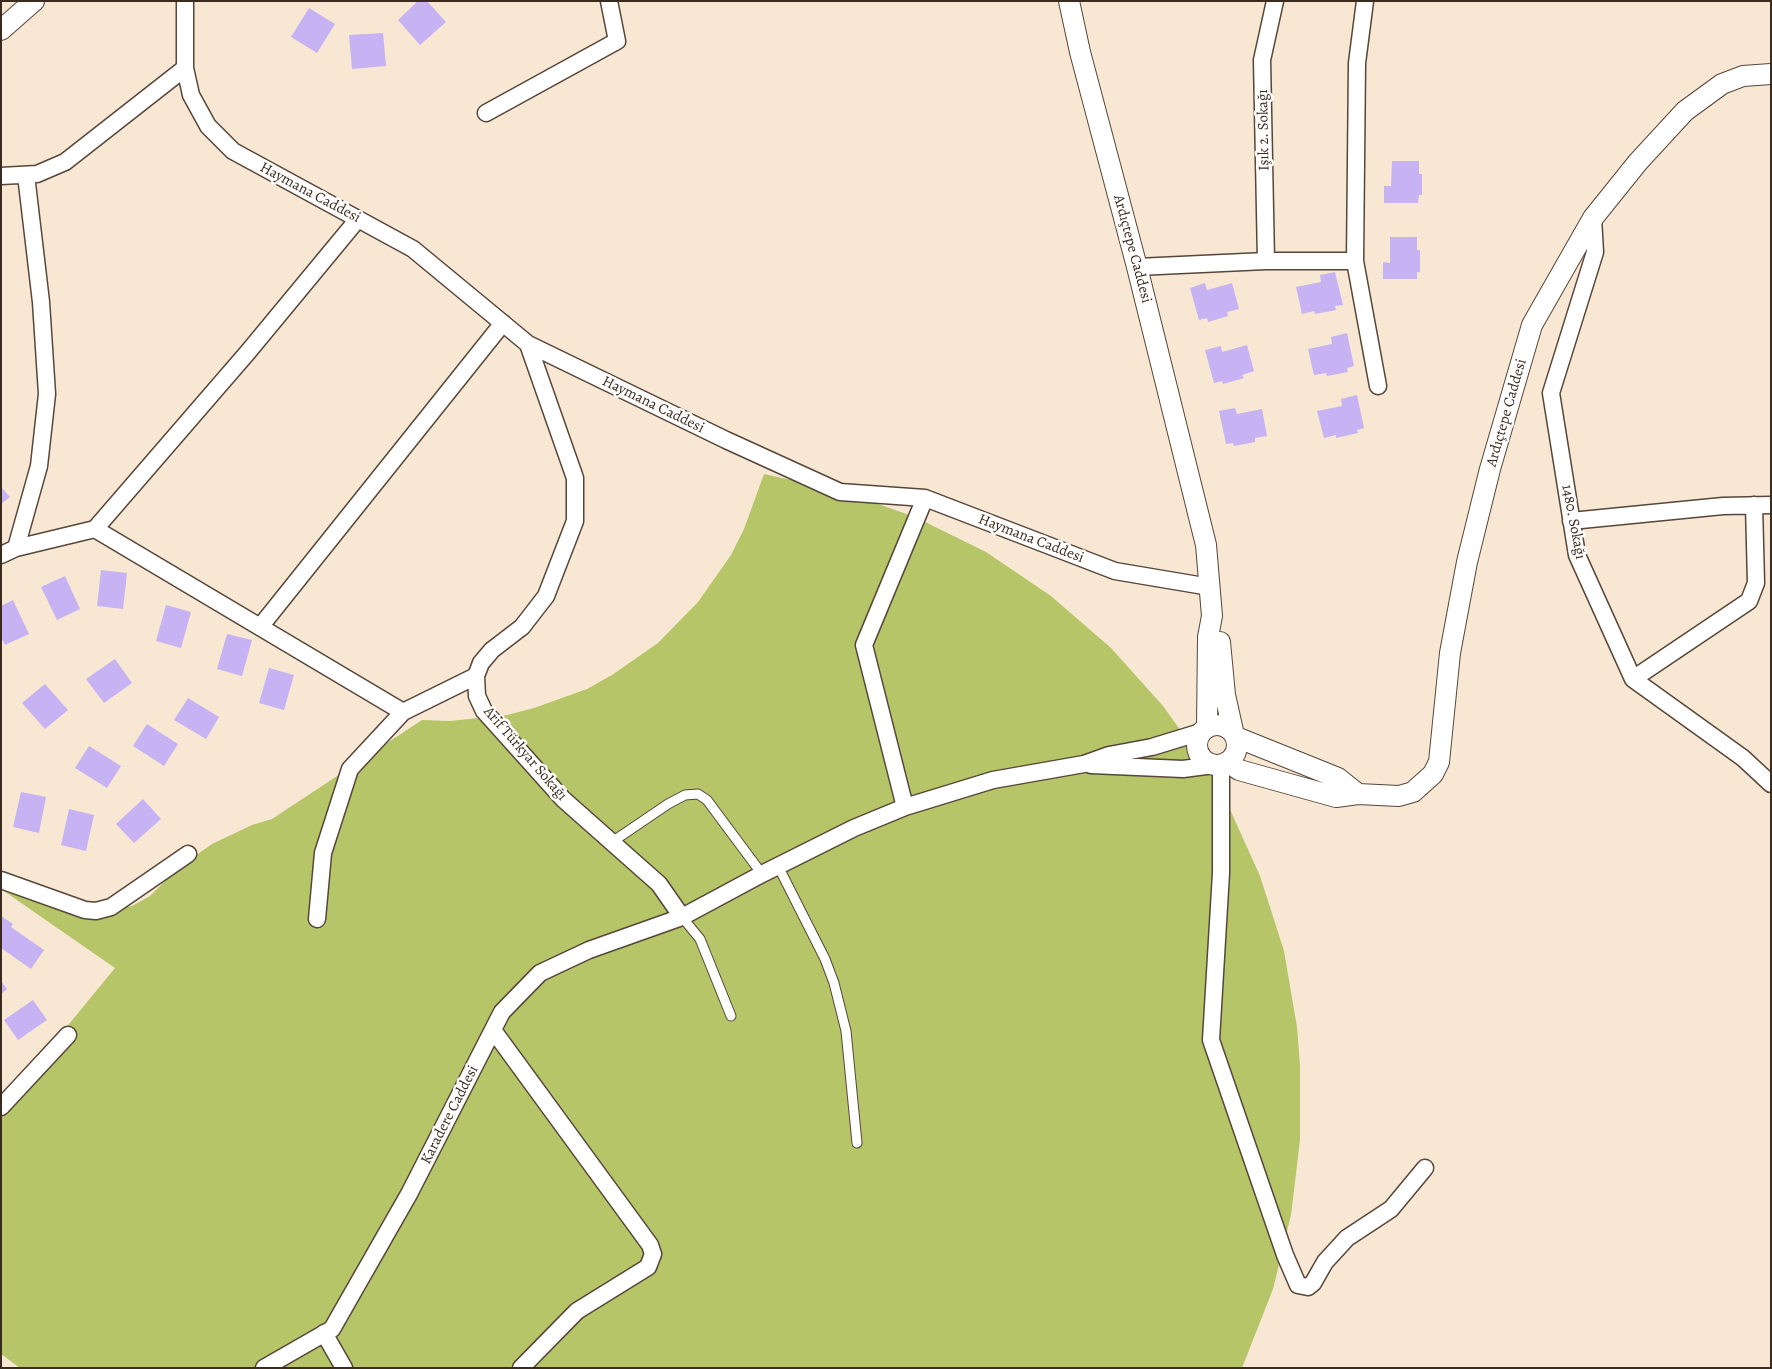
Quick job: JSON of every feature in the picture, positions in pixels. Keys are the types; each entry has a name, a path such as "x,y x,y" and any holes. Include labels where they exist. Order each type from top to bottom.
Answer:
{"street":[{"path":"1,30 34,1"},
{"name":"Haymana Caddesi","path":"185,1 184,68 191,95 208,126 232,151 413,249 528,344 726,440 840,492 925,498 1115,571 1210,587"},
{"path":"486,113 617,41 609,1"},
{"name":"Ardıçtepe Caddesi","path":"1069,1 1080,52 1137,267 1206,545 1212,616 1220,640 1225,695 1234,734"},
{"name":"Işık 2. Sokağı","path":"1266,261 1262,60 1275,1"},
{"path":"1365,1 1357,63 1355,261 1378,386"},
{"path":"1,176 37,174 65,162 184,68"},
{"name":"Ardıçtepe Caddesi","path":"1221,764 1336,797 1358,794 1385,797 1399,796 1413,792 1429,779 1439,762 1450,653 1467,562 1490,469 1532,325 1593,218 1638,162 1685,111 1703,95 1722,84 1744,76 1771,74"},
{"path":"9,552 39,466 47,394 41,302 26,175"},
{"name":"1480. Sokağı","path":"1593,218 1595,252 1552,393 1577,555 1633,679"},
{"path":"9,552 95,529 248,352 358,219"},
{"path":"1137,267 1266,261 1355,261"},
{"path":"260,627 503,324"},
{"path":"317,919 323,853 350,769 403,712 476,676 481,663 492,650 522,627 546,596 575,521 575,478 528,344"},
{"path":"905,807 864,645 925,498"},
{"path":"1754,505 1756,583 1749,601 1633,679 1743,758 1771,784"},
{"path":"1571,521 1771,505"},
{"path":"95,529 403,712"},
{"name":"Ardıçtepe Caddesi","path":"1204,729 1208,637 1212,616"},
{"name":"Arif Türkyar Sokağı","path":"476,676 477,696 484,711 563,799 659,884 682,917"},
{"path":"1084,764 1220,724 1234,734 1338,778 1358,794"},
{"path":"1204,729 1198,738 1198,752 1207,762 1221,764"},
{"path":"1084,764 1184,769 1221,764 1236,752 1234,734"},
{"name":"Karadere Caddesi","path":"264,1368 332,1329 410,1194 502,1012 540,973 589,950 682,917 854,828 905,807 993,780 1084,764"},
{"path":"1221,764 1220,873 1211,1040 1285,1255 1298,1285 1304,1287 1313,1283 1325,1262 1347,1238 1391,1209 1425,1168"},
{"path":"1,880 84,910 96,911 111,906 188,854"},
{"path":"493,1030 650,1245 653,1254 648,1267 577,1311 521,1368"},
{"path":"1,1107 68,1035"},
{"path":"324,1333 344,1368"}],"lane":[{"path":"612,842 668,804 685,795 698,794 707,800 762,874"},
{"path":"778,866 825,959 834,983 846,1031 857,1144"},
{"path":"682,917 700,940 730,1016"}],"green space":[{"path":"764,474 841,491 915,517 986,552 1051,596 1111,648 1163,706 1209,770 1228,805 1260,876 1284,951 1297,1027 1300,1065 1300,1140 1291,1215 1273,1289 1242,1368 20,1368 1,1354 1,1107 115,968 1,889 1,884 113,909 132,906 150,896 178,868 212,844 252,825 272,819 422,720 450,721 507,715 534,708 587,689 612,675 658,643 698,602 731,555 744,529"}],"building":[{"path":"418,1 427,1 446,22 420,45 398,20"},
{"path":"309,8 335,24 317,53 291,37"},
{"path":"383,33 386,66 352,69 349,35"},
{"path":"1392,161 1419,161 1419,174 1422,174 1422,195 1419,195 1418,203 1384,203 1384,186 1391,186"},
{"path":"1390,237 1417,237 1417,250 1420,250 1420,272 1417,272 1417,279 1383,279 1383,262 1390,263"},
{"path":"1335,272 1343,305 1335,306 1336,310 1315,314 1314,311 1302,314 1296,287 1321,282 1320,275"},
{"path":"1205,283 1207,290 1232,283 1239,309 1227,312 1228,316 1208,322 1207,318 1199,320 1190,288"},
{"path":"1347,333 1354,366 1347,368 1348,372 1327,376 1326,373 1314,375 1308,349 1332,344 1331,337"},
{"path":"1247,345 1254,371 1242,375 1244,378 1223,384 1222,381 1214,383 1205,350 1221,346 1222,352"},
{"path":"1357,395 1364,428 1357,430 1358,433 1336,438 1336,435 1324,438 1317,411 1342,406 1341,399"},
{"path":"1235,408 1237,414 1262,409 1267,436 1255,438 1255,442 1234,446 1233,443 1226,444 1219,411"},
{"path":"1,487 10,497 1,504"},
{"path":"101,570 127,573 123,609 97,606"},
{"path":"65,576 80,609 57,620 41,587"},
{"path":"13,600 29,634 5,645 1,637 1,606"},
{"path":"166,605 191,612 181,648 156,641"},
{"path":"227,634 252,640 242,676 217,669"},
{"path":"115,659 132,683 104,703 86,679"},
{"path":"269,668 294,675 284,710 259,703"},
{"path":"45,684 68,710 45,729 22,703"},
{"path":"188,698 219,717 206,739 174,720"},
{"path":"147,724 178,744 164,766 133,746"},
{"path":"89,746 121,766 107,788 75,768"},
{"path":"21,792 46,797 39,833 13,827"},
{"path":"143,799 161,819 134,843 116,824"},
{"path":"69,809 94,815 86,851 61,845"},
{"path":"1,916 13,924 11,927 44,950 31,969 1,948"},
{"path":"1,981 7,989 1,994"},
{"path":"33,1000 47,1020 18,1040 4,1020"}]}
